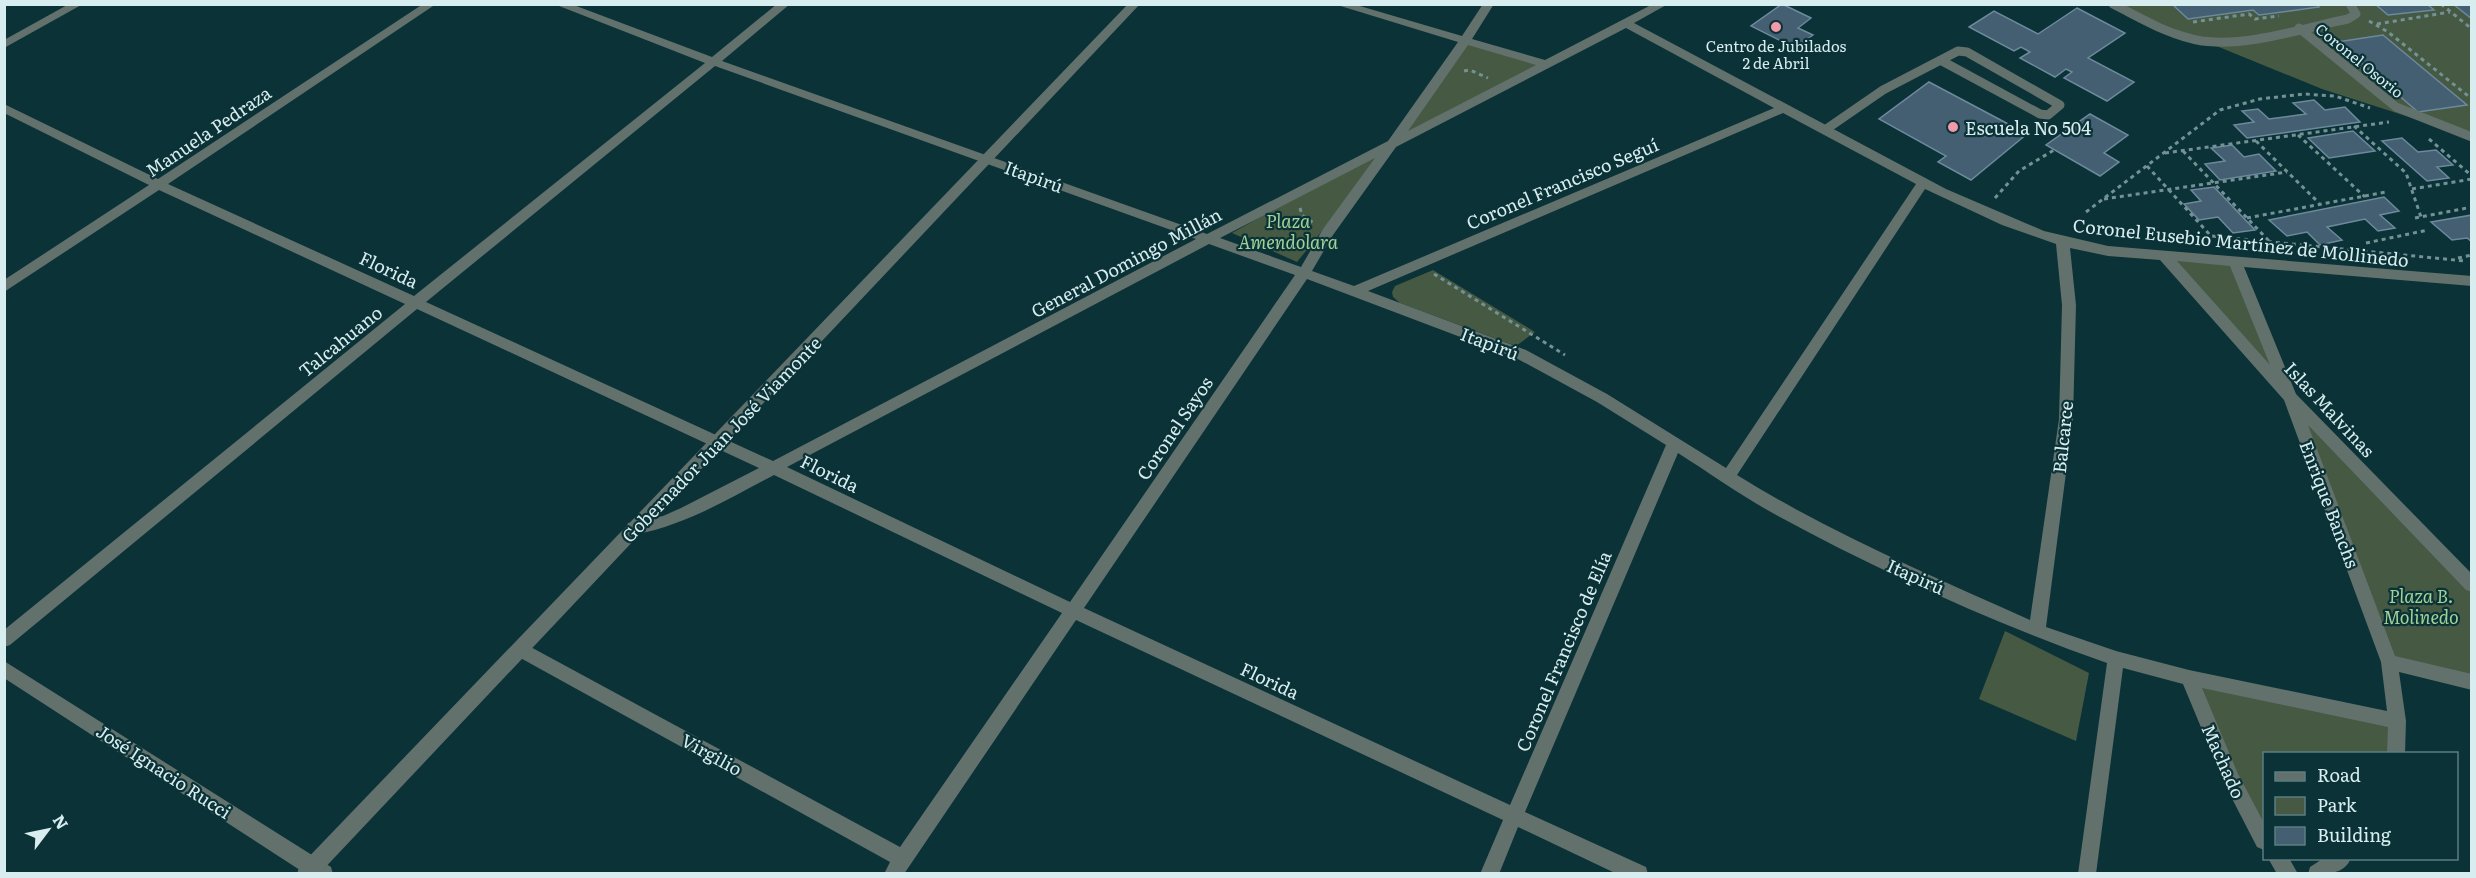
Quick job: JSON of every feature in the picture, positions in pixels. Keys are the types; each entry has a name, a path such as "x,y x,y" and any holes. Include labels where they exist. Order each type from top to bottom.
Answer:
{"street":[{"path":"4,45 78,4"},
{"name":"Manuela Pedraza","path":"4,288 431,4"},
{"name":"Itapirú","path":"559,4 714,62 1354,291 1521,354 1568,378 1781,510 1858,550 2037,630 2116,659 2189,678 2397,721"},
{"name":"Talcahuano","path":"4,640 785,4"},
{"name":"Gobernador Juan José Viamonte","path":"315,871 634,528 990,160 1135,4"},
{"path":"1339,4 1545,64"},
{"name":"Coronel Sayos","path":"898,866 1304,273 1328,232 1445,71 1489,4"},
{"name":"General Domingo Millán","path":"634,528 665,522 687,513 1208,239 1663,4"},
{"name":"Coronel Eusebio Martínez de Mollinedo","path":"1627,24 1923,183 1984,212 2062,243 2108,251 2472,281"},
{"name":"Florida","path":"4,108 159,185 772,467 1073,611 1639,873"},
{"name":"Coronel Francisco Seguí","path":"1354,291 1785,108"},
{"path":"1727,478 1923,183"},
{"name":"Balcarce","path":"2037,630 2066,419 2069,305 2062,243"},
{"name":"Islas Malvinas","path":"2164,256 2290,397 2472,585"},
{"name":"Enrique Banchs","path":"2235,262 2290,397 2389,662 2397,721 2396,752"},
{"name":"Coronel Francisco de Elía","path":"1489,873 1674,444"},
{"name":"Virgilio","path":"521,650 898,866"},
{"path":"2087,873 2116,659"},
{"path":"2389,662 2472,682"},
{"name":"José Ignacio Rucci","path":"4,668 315,871"},
{"name":"Machado","path":"2189,678 2231,779 2263,837"},
{"path":"2279,860 2289,873"},
{"path":"2317,873 2339,860"}],"lane":[{"path":"2114,4 2158,26 2203,41 2225,41 2348,18 2356,14 2350,4"},
{"name":"Coronel Osorio","path":"2299,28 2396,107 2472,137"},
{"path":"1825,130 1883,90 1958,51 1967,52 2060,105 2048,115 2040,114 1942,61"}],"path":[{"path":"2441,4 2472,29"},
{"path":"2376,24 2450,12"},
{"path":"2187,22 2249,14 2255,19 2287,15"},
{"path":"2354,15 2376,24 2472,99"},
{"path":"1445,71 1470,70 1505,85"},
{"path":"2463,92 2472,90"},
{"path":"2086,212 2220,110 2242,102 2315,93 2333,95 2371,108"},
{"path":"2164,153 2393,121"},
{"path":"2354,126 2406,173 2421,217"},
{"path":"2298,134 2365,197"},
{"path":"2428,138 2472,178"},
{"path":"2256,141 2320,204"},
{"path":"1984,212 2019,171 2054,150"},
{"path":"2183,150 2270,242"},
{"path":"2146,166 2211,236 2472,262"},
{"path":"2103,199 2287,172"},
{"path":"2412,189 2472,178"},
{"path":"2247,218 2386,192"},
{"path":"1290,197 1299,204 1302,215 1328,232"},
{"path":"2415,218 2472,207"},
{"path":"2366,243 2428,230"},
{"path":"2458,258 2472,255"}],"green space":[{"path":"2116,5 2471,5 2471,137 2322,89"},
{"path":"1465,41 1545,64 1394,142"},
{"name":"Plaza Amendolara","path":"1394,142 1297,262 1232,233"},
{"path":"2164,256 2235,262 2290,397"},
{"path":"1433,270 1535,332 1516,346 1400,303 1393,297 1392,292 1395,286"},
{"name":"Plaza B. Molinedo","path":"2290,397 2471,585 2471,682 2389,662"},
{"path":"2005,631 2089,673 2076,741 1979,699"},
{"path":"2189,678 2397,721 2396,752 2263,752 2263,839 2251,820"}],"building":[{"name":"Centro de Jubilados 2 de Abril","path":"1782,4 1811,18 1798,28 1813,35 1795,48 1751,26"},
{"path":"2172,4 2317,4 2319,7 2259,15 2253,10 2188,19"},
{"path":"2375,4 2427,4 2434,10 2388,15"},
{"path":"2453,4 2472,4 2472,19"},
{"path":"2077,8 2125,33 2088,58 2134,82 2107,101 2064,78 2072,72 2066,69 2055,77 2020,58 2030,52 2021,47 2014,51 1969,27 1994,11 2038,34"},
{"path":"2383,35 2467,105 2418,112 2337,42"},
{"name":"Escuela No 504","path":"1929,82 2027,134 1971,180 1938,162 1946,156 1879,119"},
{"path":"2314,100 2325,110 2345,107 2360,122 2247,138 2234,125 2254,122 2242,111 2258,109 2269,119 2306,114 2293,103"},
{"path":"2090,114 2128,135 2104,153 2119,162 2100,176 2046,145"},
{"path":"2353,131 2375,151 2329,158 2308,138"},
{"path":"2402,138 2418,152 2436,150 2453,165 2437,167 2449,178 2427,181 2382,141"},
{"path":"2232,145 2244,157 2259,154 2276,171 2220,180 2205,164 2225,161 2211,148"},
{"path":"2214,187 2255,230 2233,233 2218,217 2199,220 2184,204 2201,201 2191,190"},
{"path":"2384,197 2399,211 2380,215 2395,228 2378,231 2365,219 2327,227 2342,240 2320,245 2307,232 2287,236 2269,220"},
{"path":"2472,215 2472,242 2467,238 2452,240 2431,222"}],"place":[{"name":"Centro de Jubilados 2 de Abril","path":"1776,27"},
{"name":"Escuela No 504","path":"1953,127"}]}
